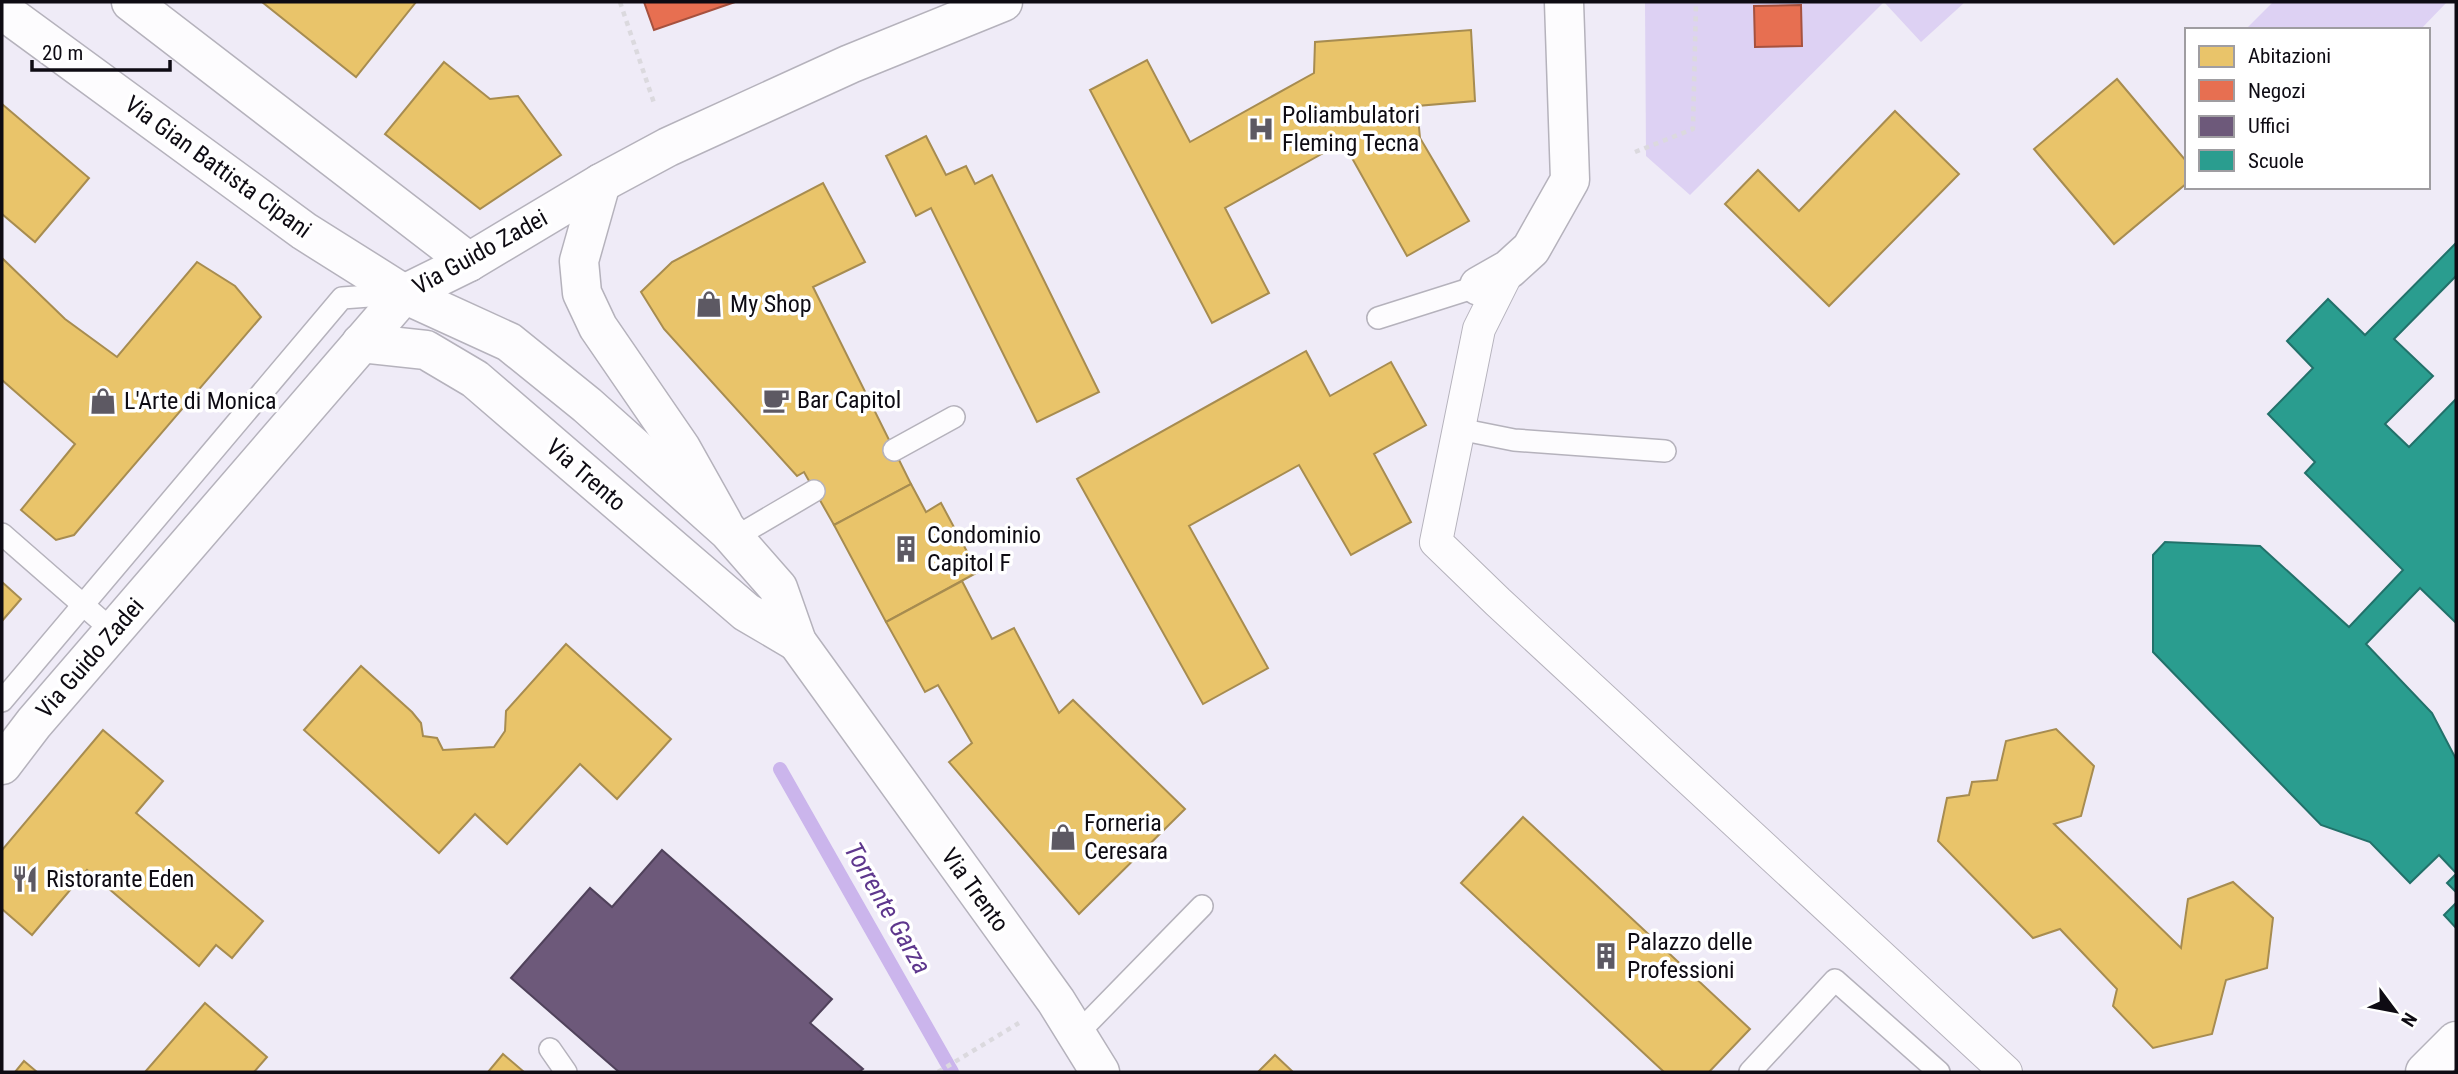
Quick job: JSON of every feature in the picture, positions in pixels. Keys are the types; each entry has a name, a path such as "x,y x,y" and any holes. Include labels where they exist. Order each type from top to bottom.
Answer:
{"street":[{"path":"131,2 469,262"},
{"name":"Via Guido Zadei","path":"2,765 34,723 404,294 469,262 601,183 668,147 850,64 1003,2"},
{"path":"1564,2 1570,180 1531,249 1494,278 1479,329 1436,542 1498,603 2006,1072"},
{"name":"Via Gian Battista Cipani","path":"2,10 304,231 404,294"},
{"name":"Via Trento","path":"601,183 579,261 582,293 598,327 681,448 731,534"},
{"name":"Via Trento","path":"404,294 509,342 587,405 731,534 778,589 797,642 1077,1034 1100,1072"},
{"name":"Via Trento","path":"361,343 426,350 475,379 746,612 797,642"},
{"path":"2425,1072 2456,1041"}],"lane":[{"path":"1378,318 1494,278"},
{"path":"2,701 342,298 404,294"},
{"path":"894,450 954,417"},
{"path":"1459,429 1514,440 1665,451"},
{"path":"731,534 814,491"},
{"path":"2,534 113,631"},
{"path":"1077,1034 1202,906"},
{"path":"1749,1072 1835,980 1939,1072"},
{"path":"550,1049 566,1072"}],"path":[{"path":"620,2 668,147"},
{"path":"1635,152 1693,130 1696,2"},
{"path":"938,1072 978,1047"}],"shaded area":[{"path":"1645,2 1884,2 1690,195 1646,156"},
{"path":"1884,2 1965,2 1921,42"},
{"path":"2273,2 2447,2 2422,28 2247,28"}],"building: Abitazioni":[{"path":"262,2 416,2 356,77"},
{"path":"1471,30 1475,101 1417,106 1420,138 1469,221 1407,256 1343,142 1225,208 1269,293 1212,323 1090,90 1147,60 1190,142 1314,73 1315,42"},
{"path":"444,62 490,99 518,96 561,155 480,209 385,134"},
{"path":"2117,79 2185,160 2185,185 2114,244 2034,149"},
{"path":"2,104 89,178 35,242 2,214"},
{"path":"1895,111 1959,174 1829,306 1725,204 1758,170 1799,211"},
{"path":"926,136 946,175 966,166 975,184 992,175 1099,392 1037,422 931,208 916,216 886,156"},
{"path":"823,183 865,262 813,287 911,484 834,525 804,472 797,476 664,329 641,292 672,262"},
{"path":"2,258 65,319 117,357 197,262 235,286 261,317 74,535 56,540 21,510 75,444 2,380"},
{"path":"1306,351 1330,396 1391,362 1426,425 1374,454 1411,522 1351,555 1299,465 1189,526 1268,668 1203,704 1077,479"},
{"name":"Condominio Capitol F","path":"911,484 926,512 941,503 978,572 886,622 834,525"},
{"path":"962,581 992,639 1014,628 1059,713 1073,700 1185,809 1079,914 949,762 972,743 938,685 925,692 886,622"},
{"path":"2,582 21,599 2,621"},
{"path":"566,644 671,739 617,799 580,764 507,844 475,814 439,853 304,730 361,666 412,712 421,723 423,736 437,738 443,750 494,747 505,731 506,711"},
{"path":"2056,729 2094,766 2081,816 2054,824 2181,948 2188,899 2233,882 2273,918 2267,968 2226,980 2212,1034 2153,1048 2113,1006 2117,989 2060,929 2033,938 1938,841 1947,798 1969,795 1972,782 1997,780 2006,741"},
{"path":"103,730 163,781 136,813 263,921 232,958 216,945 199,966 87,870 32,935 2,909 2,850"},
{"name":"Palazzo delle Professioni","path":"1523,817 1750,1029 1709,1072 1664,1072 1461,883"},
{"path":"205,1003 267,1057 254,1072 145,1072"},
{"path":"503,1054 524,1072 488,1072"},
{"path":"1275,1055 1293,1072 1258,1072"},
{"path":"24,1061 37,1072 15,1072"}],"building: Negozi":[{"path":"644,2 735,2 654,30"},
{"path":"1801,5 1802,46 1755,47 1754,6"}],"building: Uffici":[{"path":"662,850 832,999 810,1023 863,1069 859,1072 619,1072 511,978 590,888 612,907"}],"building: Scuole":[{"path":"2456,243 2456,276 2394,339 2433,376 2385,424 2409,447 2456,399 2456,623 2420,588 2366,644 2432,713 2456,759 2456,873 2439,855 2410,883 2370,842 2321,825 2153,652 2153,555 2165,542 2260,546 2349,627 2403,570 2305,473 2315,462 2268,414 2313,368 2287,341 2328,299 2365,335"},
{"path":"2456,874 2456,892 2447,883"},
{"path":"2456,903 2456,928 2444,915"}],"waterway":[{"name":"Torrente Garza","path":"780,769 952,1072"}],"place":[{"name":"Poliambulatori Fleming Tecna","path":"1261,129"},
{"name":"My Shop","path":"709,304"},
{"name":"Bar Capitol","path":"776,400"},
{"name":"L'Arte di Monica","path":"103,401"},
{"name":"Condominio Capitol F","path":"906,549"},
{"name":"Forneria Ceresara","path":"1063,837"},
{"name":"Ristorante Eden","path":"25,879"},
{"name":"Palazzo delle Professioni","path":"1606,956"}]}
